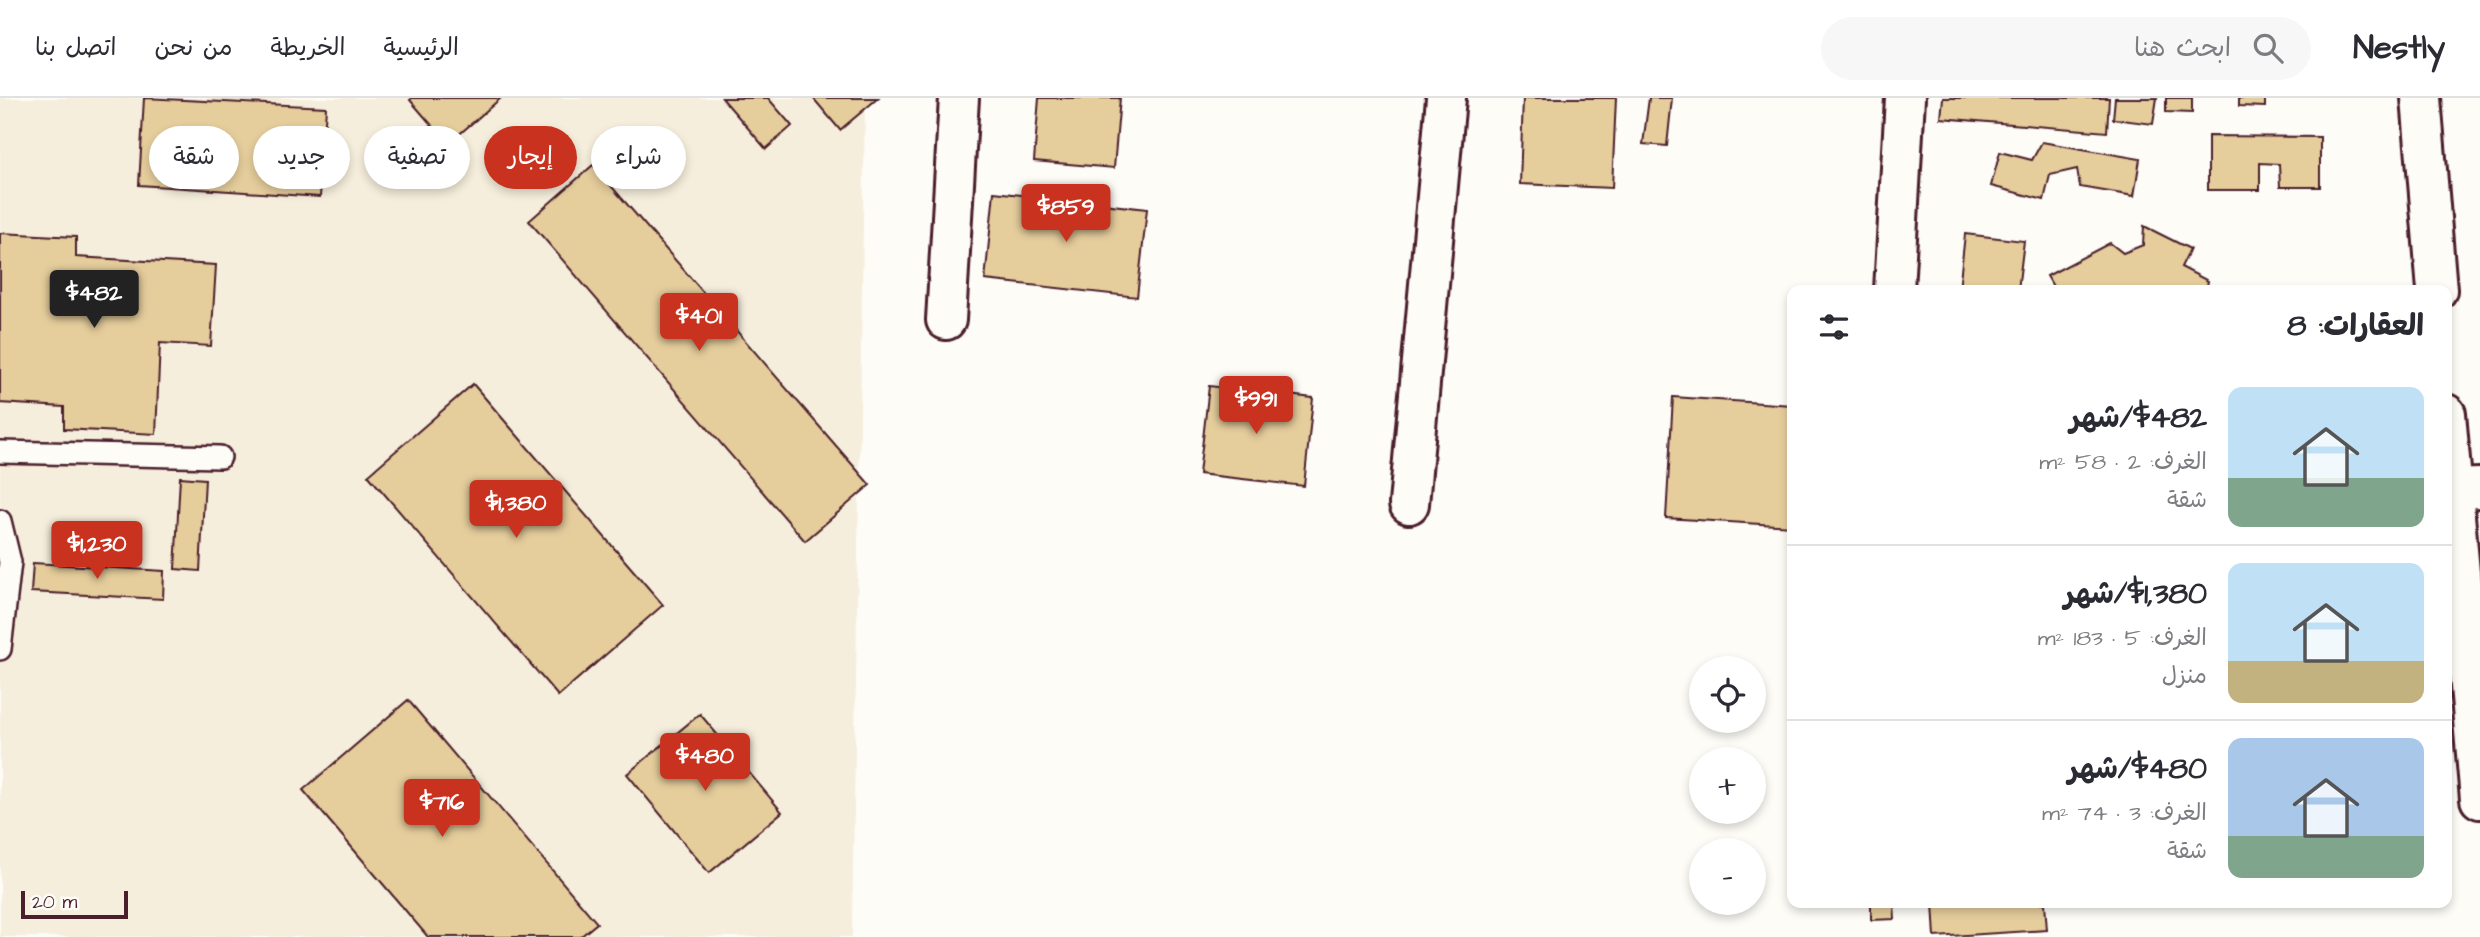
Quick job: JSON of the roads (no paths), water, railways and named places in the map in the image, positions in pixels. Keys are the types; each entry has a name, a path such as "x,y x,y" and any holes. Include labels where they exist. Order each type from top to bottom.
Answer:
{"street":[{"path":"946,320 959,98"},
{"path":"1409,504 1446,98"},
{"path":"1894,285 1905,98"},
{"path":"2421,98 2437,285"},
{"path":"2452,436 2466,488 2480,799"}],"lane":[{"path":"0,452 220,457"},
{"path":"0,521 10,562 0,649"}]}
